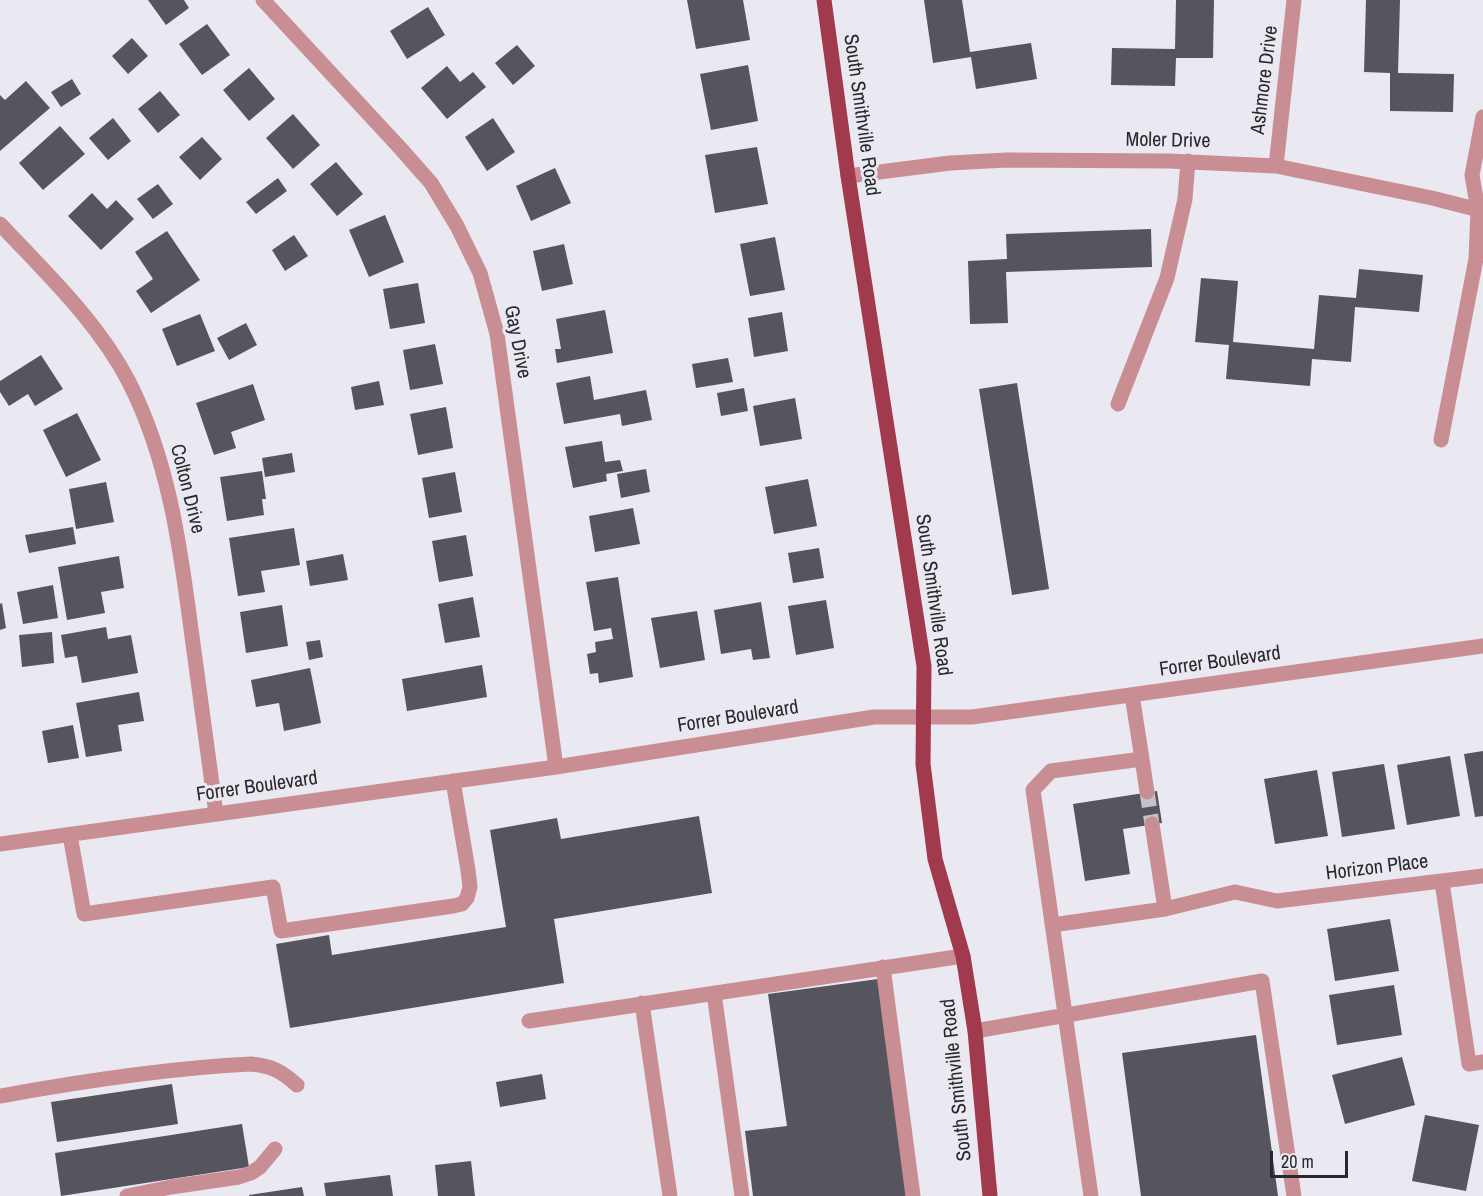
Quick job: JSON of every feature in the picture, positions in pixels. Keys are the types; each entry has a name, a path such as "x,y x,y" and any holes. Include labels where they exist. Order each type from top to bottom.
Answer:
{"main road":[{"name":"South Smithville Road","path":"824,0 848,176 924,666 923,764 935,859 963,956 975,1031 990,1196"}],"street":[{"name":"Gay Drive","path":"263,0 431,183 457,226 480,273 497,334 556,767"},
{"name":"Ashmore Drive","path":"1276,166 1294,0"},
{"path":"1441,441 1476,259 1480,210 1472,175 1483,117"},
{"name":"Moler Drive","path":"848,176 951,163 1007,160 1188,161 1276,166 1480,210"},
{"path":"1118,404 1167,278 1185,199 1188,161"},
{"name":"Colton Drive","path":"0,224 76,306 107,346 129,382 147,423 173,511 216,814"},
{"name":"Forrer Boulevard","path":"0,844 556,767 874,717 972,717 1483,646"},
{"path":"1132,695 1147,792"},
{"path":"1091,1196 1033,790 1051,771 1142,759"},
{"path":"70,835 84,914 273,887 281,931 462,904 467,898 470,887 453,781"},
{"path":"1152,824 1165,909"},
{"name":"Horizon Place","path":"1052,925 1165,909 1235,892 1277,901 1483,876"},
{"path":"1442,882 1469,1064 1483,1062"},
{"path":"529,1021 963,956"},
{"path":"883,967 913,1196"},
{"path":"975,1031 1262,981 1294,1196"},
{"path":"714,993 742,1196"},
{"path":"642,1003 670,1196"},
{"path":"0,1096 94,1080 251,1064 264,1065 278,1070 297,1085"},
{"path":"127,1196 252,1173 275,1149"}],"building":[{"path":"148,0 184,0 189,8 166,25"},
{"path":"687,0 743,0 750,40 696,49"},
{"path":"924,0 962,0 970,52 1031,43 1037,79 976,89 971,57 933,63"},
{"path":"1176,0 1214,0 1213,58 1176,58 1175,86 1111,85 1112,48 1175,49"},
{"path":"1366,0 1400,0 1398,73 1454,74 1453,112 1390,111 1390,73 1364,72"},
{"path":"428,7 445,35 407,59 390,31"},
{"path":"207,24 230,55 202,75 179,44"},
{"path":"132,38 148,56 128,74 112,56"},
{"path":"517,45 535,66 513,85 495,63"},
{"path":"748,65 758,121 711,130 700,74"},
{"path":"447,66 460,82 473,72 486,87 447,119 421,88"},
{"path":"249,68 275,99 249,121 223,90"},
{"path":"72,79 81,94 61,107 51,92"},
{"path":"26,81 50,108 0,151 0,95 5,100"},
{"path":"160,91 180,115 158,133 138,109"},
{"path":"293,114 320,145 293,169 266,138"},
{"path":"113,118 131,141 108,160 89,138"},
{"path":"493,118 515,152 487,171 465,137"},
{"path":"60,126 85,154 43,190 19,163"},
{"path":"202,137 222,159 200,180 179,157"},
{"path":"757,147 768,204 715,213 705,155"},
{"path":"336,162 363,194 337,216 310,184"},
{"path":"555,168 571,203 531,221 516,186"},
{"path":"278,178 287,191 256,214 246,202"},
{"path":"158,184 173,204 153,219 137,199"},
{"path":"92,193 107,209 116,200 134,219 101,250 68,216"},
{"path":"385,215 404,262 369,277 349,230"},
{"path":"1151,229 1152,267 1006,272 1008,323 970,324 968,261 1007,259 1006,234"},
{"path":"167,231 200,280 151,313 136,291 153,279 135,252"},
{"path":"294,235 308,256 285,271 272,250"},
{"path":"775,237 785,290 750,296 740,244"},
{"path":"564,244 573,284 542,291 533,251"},
{"path":"1359,269 1423,275 1419,312 1355,307 1351,362 1312,359 1310,386 1226,379 1229,345 1195,342 1201,278 1238,281 1233,342 1314,349 1319,295 1356,298"},
{"path":"418,283 425,323 390,329 383,289"},
{"path":"605,310 613,353 557,363 555,349 561,349 556,319"},
{"path":"782,312 788,351 754,357 748,318"},
{"path":"200,314 215,351 177,366 162,329"},
{"path":"246,323 257,345 229,360 217,338"},
{"path":"435,344 443,384 410,390 403,350"},
{"path":"41,355 63,389 35,406 28,394 9,406 0,392 0,381"},
{"path":"728,358 733,382 696,388 692,364"},
{"path":"590,376 594,400 646,390 652,420 622,426 620,414 564,424 556,383"},
{"path":"379,381 384,405 355,410 351,387"},
{"path":"1017,383 1049,589 1012,595 979,389"},
{"path":"253,384 265,420 231,432 236,448 214,455 196,403"},
{"path":"744,388 748,411 721,416 717,393"},
{"path":"795,398 802,439 760,446 753,406"},
{"path":"446,407 453,448 418,455 410,414"},
{"path":"77,413 101,460 66,477 43,430"},
{"path":"602,441 605,462 620,460 623,471 606,474 607,481 573,488 565,447"},
{"path":"292,453 295,472 265,477 262,458"},
{"path":"646,469 650,492 621,498 617,474"},
{"path":"262,471 266,499 262,499 264,515 227,521 220,477"},
{"path":"455,472 462,512 429,518 422,478"},
{"path":"808,479 817,526 774,534 765,487"},
{"path":"106,482 114,522 76,529 69,489"},
{"path":"633,508 640,544 595,552 589,516"},
{"path":"73,527 76,544 29,553 25,535"},
{"path":"294,528 300,565 261,571 265,592 238,596 229,538"},
{"path":"466,535 473,576 439,582 432,541"},
{"path":"819,548 824,578 793,583 788,553"},
{"path":"343,554 348,580 310,586 306,561"},
{"path":"119,556 124,588 101,592 105,613 67,620 58,567"},
{"path":"618,577 633,677 599,683 598,673 590,674 587,654 596,652 595,642 613,639 611,628 594,631 586,582"},
{"path":"53,585 58,618 23,624 17,592"},
{"path":"473,597 480,637 445,643 438,604"},
{"path":"826,600 834,648 796,655 788,606"},
{"path":"761,602 770,658 753,660 751,649 721,654 714,610"},
{"path":"2,603 6,628 0,630 0,604"},
{"path":"282,605 288,646 246,653 240,612"},
{"path":"697,611 705,660 660,668 651,618"},
{"path":"106,627 108,639 131,635 138,673 82,683 77,656 65,658 61,635"},
{"path":"52,632 54,663 22,667 19,635"},
{"path":"320,640 323,657 309,660 306,642"},
{"path":"482,665 487,697 407,711 402,679"},
{"path":"310,668 321,723 284,731 279,703 256,707 251,680"},
{"path":"139,692 144,721 118,725 122,751 86,757 76,703"},
{"path":"73,725 79,758 48,763 42,731"},
{"path":"1483,751 1483,816 1475,817 1464,754"},
{"path":"1450,756 1460,816 1407,825 1397,765"},
{"path":"1384,764 1395,829 1342,837 1332,772"},
{"path":"1317,770 1328,836 1275,844 1264,779"},
{"path":"1157,791 1162,823 1123,829 1130,874 1085,881 1073,804"},
{"path":"699,816 712,893 554,919 564,983 290,1028 276,944 329,935 332,955 506,927 490,830 557,818 561,839"},
{"path":"1390,919 1399,971 1335,981 1327,929"},
{"path":"878,979 909,1196 753,1196 745,1131 787,1126 768,994"},
{"path":"1394,985 1402,1035 1337,1045 1329,995"},
{"path":"1256,1035 1278,1196 1141,1196 1122,1053"},
{"path":"1402,1057 1415,1105 1345,1124 1332,1075"},
{"path":"542,1074 546,1099 500,1107 496,1082"},
{"path":"172,1084 178,1124 57,1142 51,1102"},
{"path":"1425,1115 1479,1125 1466,1191 1412,1181"},
{"path":"242,1124 249,1167 61,1196 55,1153"},
{"path":"471,1161 475,1196 438,1196 435,1165"},
{"path":"390,1175 393,1196 326,1196 324,1183"},
{"path":"302,1187 304,1196 249,1196 249,1195"}],"tunnel":[{"path":"1147,792 1152,824"}]}
